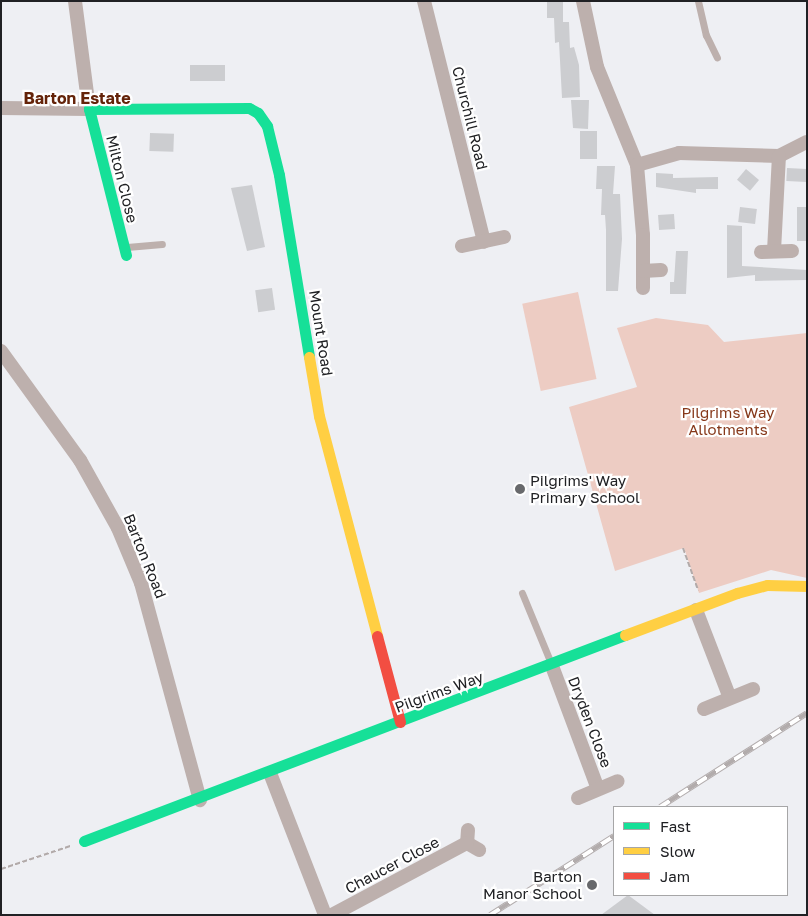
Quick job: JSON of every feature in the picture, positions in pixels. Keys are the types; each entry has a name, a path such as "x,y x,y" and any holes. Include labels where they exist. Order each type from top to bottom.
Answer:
{"street":[{"path":"1,108 90,110 75,1"},
{"name":"Churchill Road","path":"424,1 484,242"},
{"path":"583,1 597,67 637,165 643,288"},
{"name":"Mount Road","path":"90,110 249,108 258,113 267,126 279,176 319,416 400,722"},
{"name":"Milton Close","path":"90,110 125,251"},
{"path":"637,165 679,153 779,156 807,142"},
{"path":"779,156 768,252 792,251"},
{"path":"462,246 504,237"},
{"path":"643,271 661,270"},
{"name":"Barton Road","path":"1,351 80,460 118,528 141,583 200,800"},
{"name":"Pilgrims Way","path":"84,841 200,800 700,608 767,585 785,583 807,586"},
{"path":"700,608 730,698"},
{"name":"Dryden Close","path":"552,666 598,789"},
{"path":"704,709 753,689"},
{"path":"270,773 325,915"},
{"name":"Dryden Close","path":"578,798 618,781"},
{"name":"Chaucer Close","path":"332,915 471,841"}],"lane":[{"path":"698,1 717,58"},
{"path":"125,251 162,244"},
{"path":"522,593 552,666"}],"path":[{"path":"683,548 700,608"},
{"path":"1,869 84,841"}],"green space":[{"path":"578,292 597,379 541,391 522,304"},
{"name":"Pilgrims Way Allotments","path":"656,318 708,325 724,342 807,333 807,578 771,570 699,593 684,548 615,571 569,407 637,387 617,328"}],"building":[{"path":"547,1 563,1 563,22 569,22 570,48 574,47 579,65 580,97 562,98 559,42 555,43 554,18 547,18"},
{"path":"190,65 225,65 225,81 190,81"},
{"path":"571,100 589,100 588,129 573,128"},
{"path":"580,131 597,131 597,159 580,159"},
{"path":"150,133 174,134 173,152 149,151"},
{"path":"597,166 615,166 613,194 620,194 622,239 618,291 606,291 605,215 601,215 602,189 596,189"},
{"path":"787,168 807,169 806,182 786,181"},
{"path":"746,169 759,180 750,191 737,180"},
{"path":"656,173 673,174 673,178 718,177 718,189 696,189 696,193 656,187"},
{"path":"252,185 265,247 247,251 231,188"},
{"path":"740,207 757,209 755,224 738,222"},
{"path":"797,207 807,207 807,241 797,241"},
{"path":"674,214 675,229 659,230 658,215"},
{"path":"727,225 742,226 742,266 807,270 807,280 755,281 755,275 727,278"},
{"path":"676,251 688,251 686,294 670,294 670,282 674,282"},
{"path":"272,288 275,310 258,312 255,290"},
{"name":"Barton Manor School","path":"627,896 629,896 655,915 601,915"}],"railway":[{"path":"662,806 807,713"},
{"path":"490,915 613,837"}],"traffic: fast":[{"path":"126,255 89,109 249,108 258,113 267,126 279,175 309,357"},
{"path":"84,841 625,635"}],"traffic: slow":[{"path":"309,357 319,416 377,636"},
{"path":"625,635 737,593 767,585 807,586"}],"traffic: jam":[{"path":"377,636 400,722"}],"place":[{"name":"Pilgrims' Way Primary School","path":"520,489"},
{"name":"Barton Manor School","path":"592,885"}],"district":[{"name":"Barton Estate","path":"77,98"}]}
